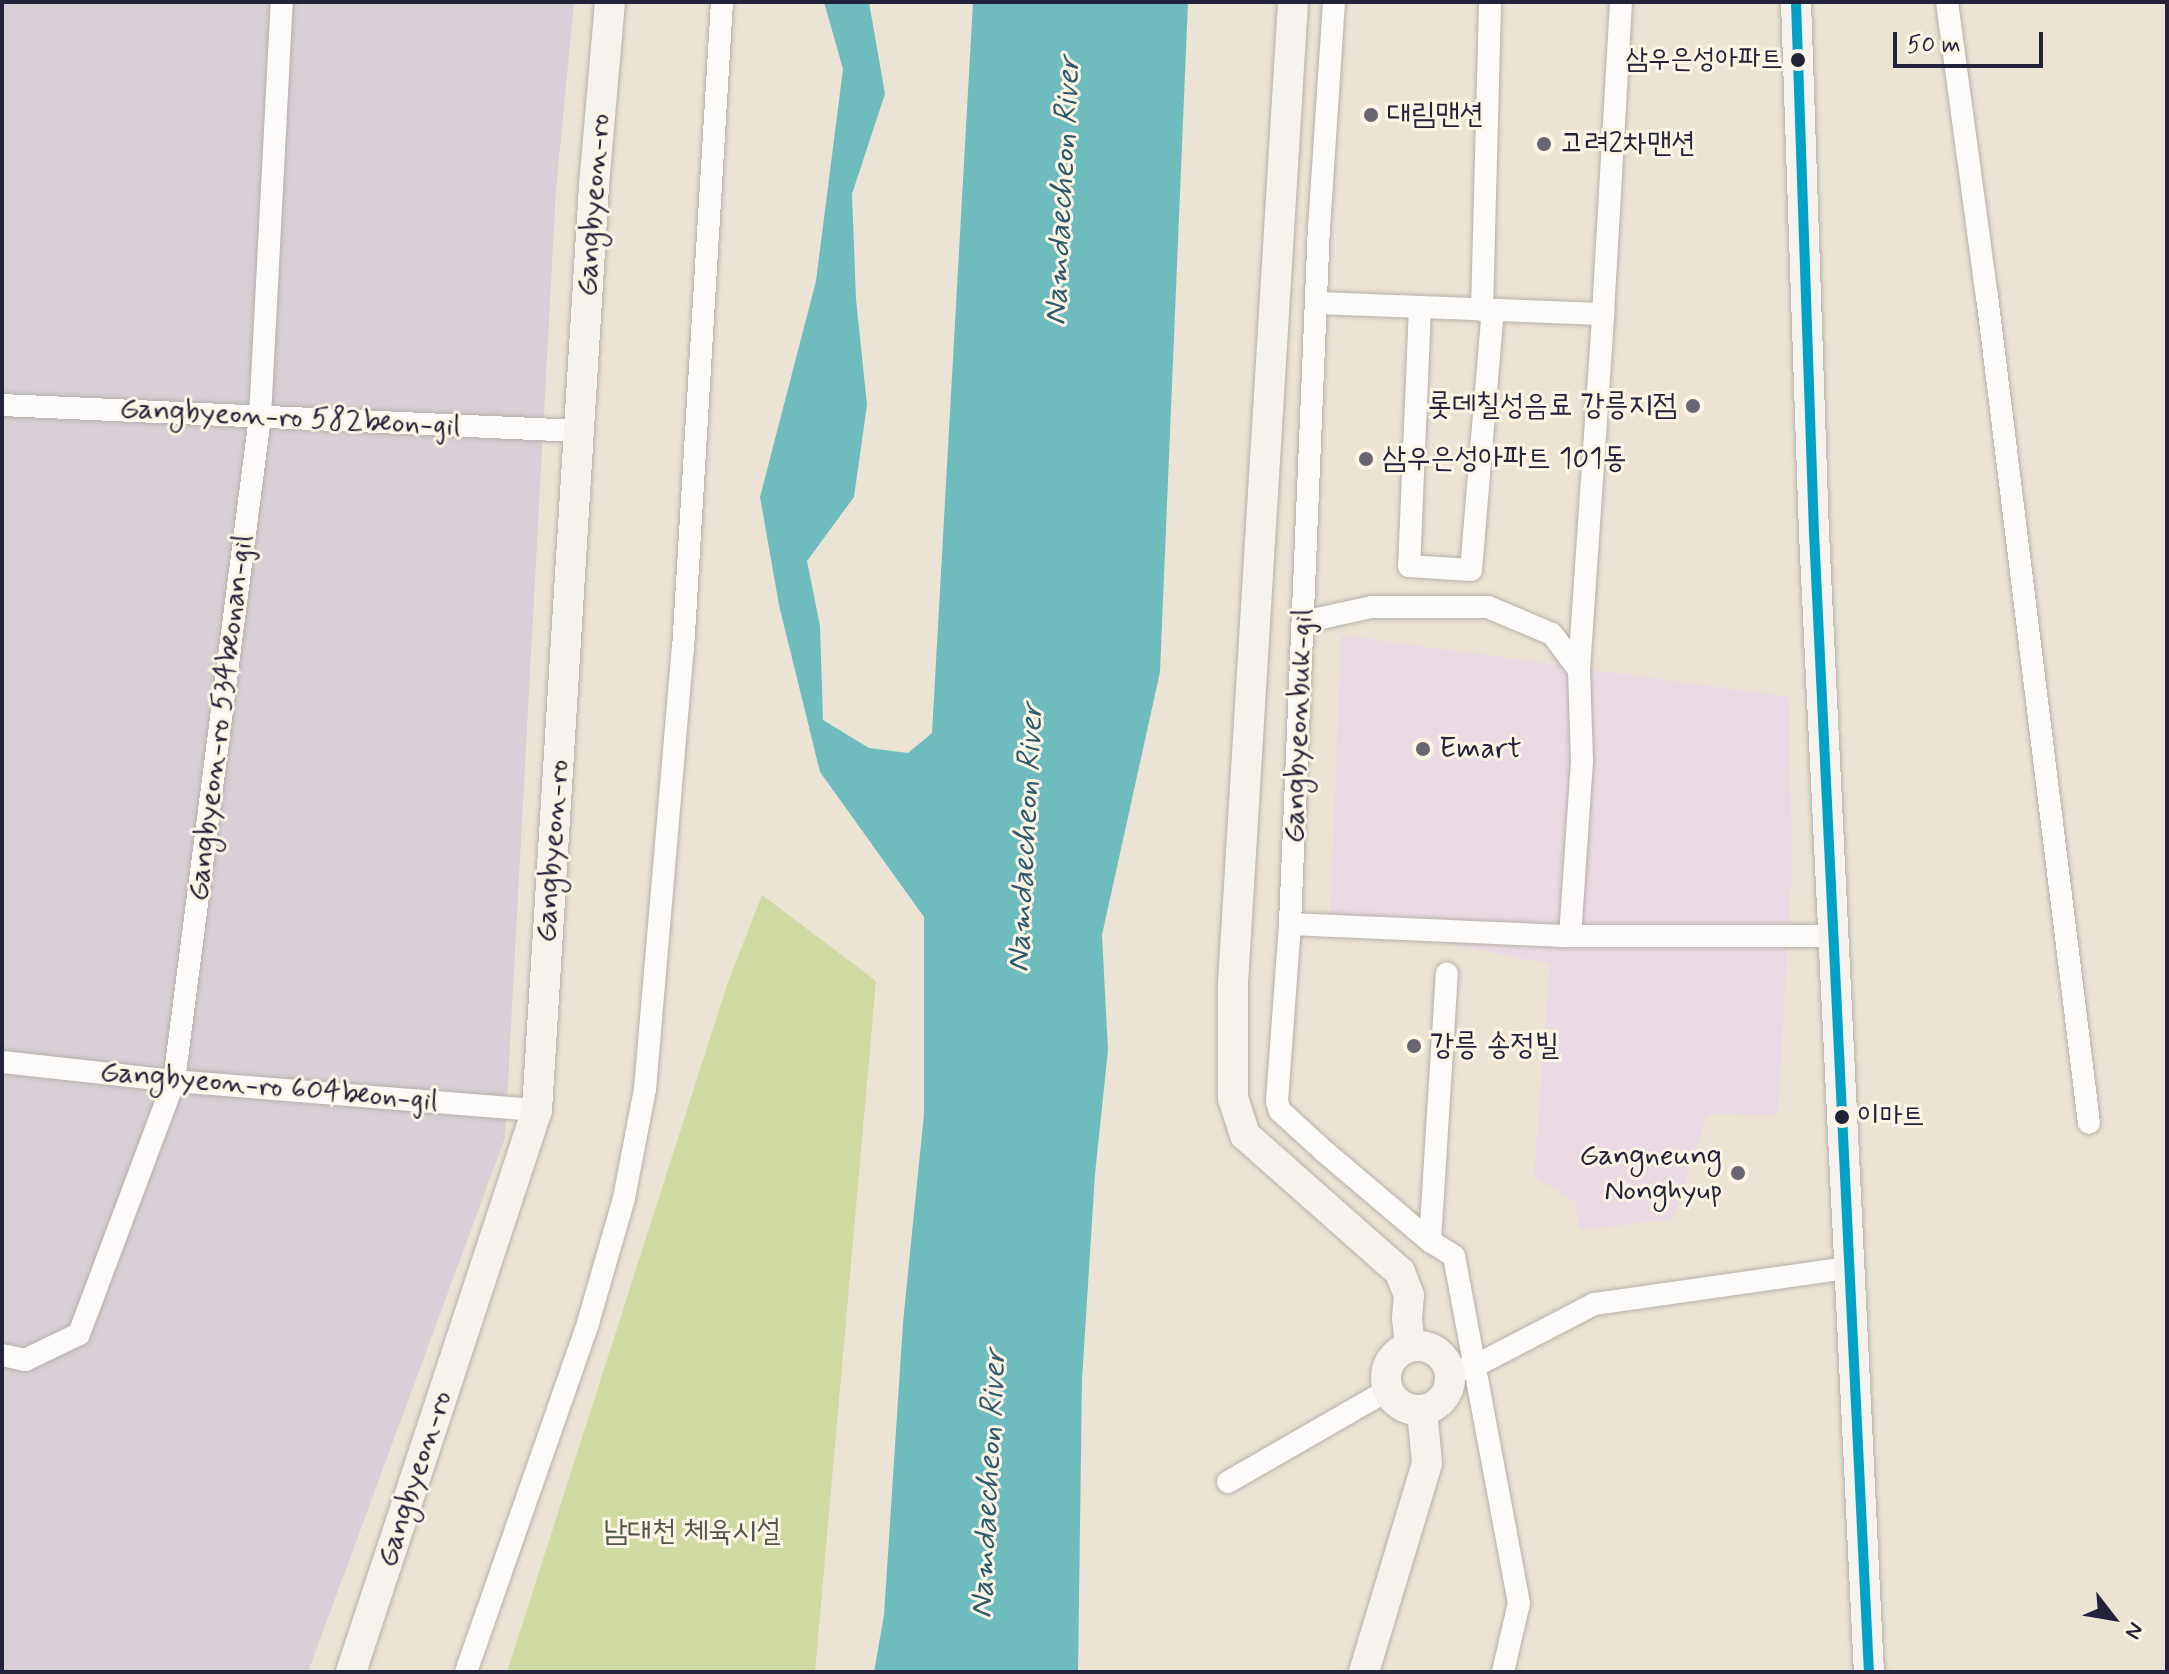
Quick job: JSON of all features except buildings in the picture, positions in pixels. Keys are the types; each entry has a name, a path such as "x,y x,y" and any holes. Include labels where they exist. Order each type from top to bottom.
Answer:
{"street":[{"name":"Gangbyeon-ro 534beonan-gil","path":"2,1355 25,1360 79,1334 174,1081 260,417 282,2"},
{"name":"Gangbyeon-ro","path":"351,1672 537,1110 579,431 610,2"},
{"path":"466,1672 591,1313 624,1198 645,1089 683,650 722,2"},
{"path":"1293,2 1233,983 1233,1098 1245,1135 1400,1272 1409,1295 1407,1318 1410,1347"},
{"name":"Gangbyeonbuk-gil","path":"1334,2 1316,303 1290,924 1277,1102 1280,1111 1430,1241 1454,1256 1463,1369 1519,1603 1503,1672"},
{"path":"1420,307 1409,566 1471,570 1488,310 1490,2"},
{"path":"1570,936 1582,761 1579,670 1621,2"},
{"path":"1796,2 1832,936 1869,1672"},
{"path":"1947,2 1987,296 2089,1123"},
{"path":"1316,303 1603,314"},
{"name":"Gangbyeon-ro 582beon-gil","path":"2,405 579,431"},
{"path":"1303,622 1372,607 1488,607 1552,634 1579,670"},
{"path":"1290,924 1570,936 1832,936"},
{"path":"1430,1241 1447,974"},
{"name":"Gangbyeon-ro 604beon-gil","path":"2,1062 174,1081 537,1110"},
{"path":"1463,1369 1446,1363 1432,1349 1410,1347 1400,1351 1387,1369 1388,1390 1402,1406 1422,1410 1440,1401 1463,1369 1594,1304 1847,1268"},
{"path":"1228,1482 1388,1390"},
{"path":"1364,1672 1427,1463 1422,1410"}],"shaded area":[{"path":"2,2 574,2 556,190 505,1138 308,1672 2,1672"},
{"path":"1341,635 1789,697 1792,868 1778,1115 1707,1114 1674,1219 1580,1230 1575,1201 1534,1177 1550,964 1330,920"}],"green space":[{"name":"남대천 체육시설","path":"762,895 876,981 815,1672 507,1672 728,982"}],"water":[{"name":"Namdaecheon River","path":"824,2 869,2 885,94 852,194 856,299 867,405 854,497 807,561 820,626 823,720 869,748 908,753 932,733 973,2 1188,2 1160,672 1102,935 1108,1050 1095,1174 1082,1380 1078,1672 874,1672 884,1615 903,1323 924,1114 924,917 820,772 779,605 760,497 816,281 843,69"}],"transit line":[{"path":"1796,2 1814,533 1869,1672"}],"place":[{"name":"삼우은성아파트","path":"1798,60"},
{"name":"대림맨션","path":"1371,115"},
{"name":"고려2차맨션","path":"1544,144"},
{"name":"롯데칠성음료 강릉지점","path":"1693,406"},
{"name":"삼우은성아파트 101동","path":"1366,459"},
{"name":"Emart","path":"1423,749"},
{"name":"강릉 송정빌","path":"1414,1046"},
{"name":"이마트","path":"1842,1117"},
{"name":"Gangneung Nonghyup","path":"1738,1173"}]}
